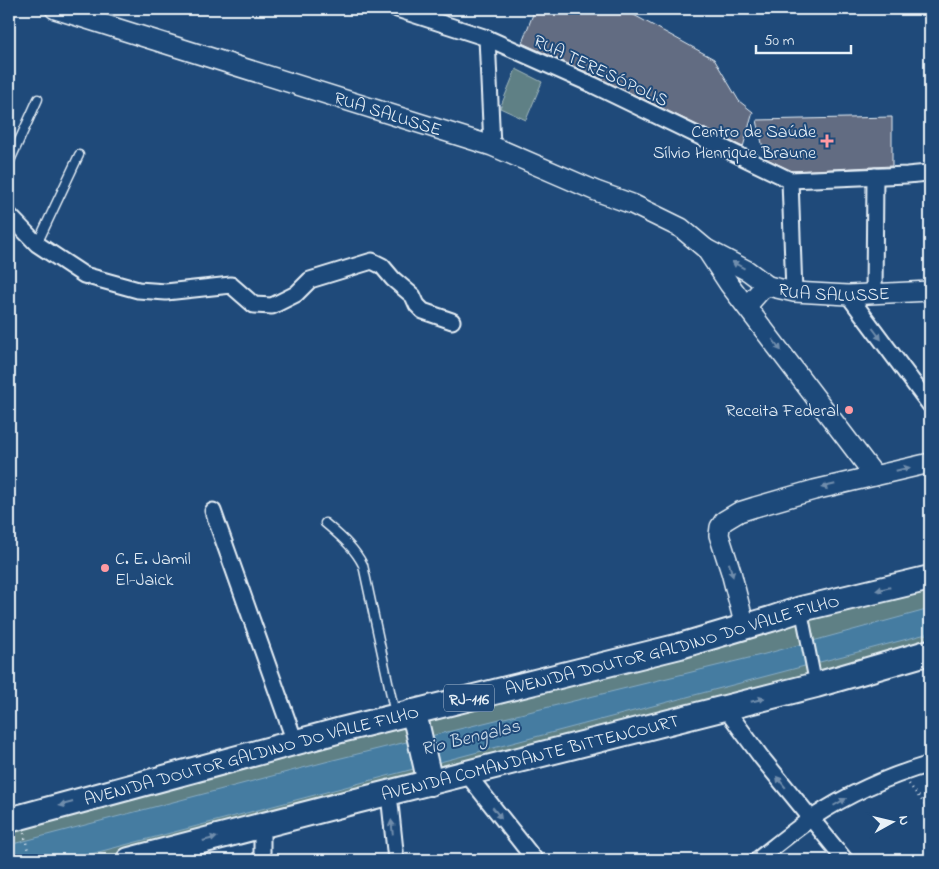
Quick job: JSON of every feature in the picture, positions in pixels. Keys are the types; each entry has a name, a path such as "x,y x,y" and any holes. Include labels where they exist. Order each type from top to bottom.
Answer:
{"main road":[{"name":"AVENIDA DOUTOR GALDINO DO VALLE FILHO","path":"15,818 295,742 408,718 746,627 802,609 930,578"},
{"name":"AVENIDA COMANDANTE BITTENCOURT","path":"129,860 389,794 429,777 467,774 816,686 930,652"},
{"path":"408,718 429,777"}],"street":[{"name":"RUA SALUSSE","path":"56,9 492,146 654,214 681,228 706,249"},
{"name":"RUA TERESÓPOLIS","path":"397,9 487,38 593,85 790,180 928,173"},
{"path":"487,38 492,146"},
{"path":"874,294 875,176"},
{"path":"790,180 794,292"},
{"path":"9,215 37,244 84,275 138,290 166,292 231,285 254,305 272,306 296,294 310,280 372,261 382,266 393,279 413,296 417,305 423,311 452,321"},
{"path":"706,249 748,270 768,286"},
{"path":"706,249 729,284 876,476"},
{"name":"RUA SALUSSE","path":"747,306 761,290 768,286 794,292 848,295 930,291"},
{"path":"848,295 930,405"},
{"path":"746,627 720,535 720,527 724,520 755,506 930,463"},
{"path":"212,511 295,742"},
{"path":"802,609 816,686"},
{"path":"725,708 761,757 845,860"},
{"path":"757,860 811,818 850,796 900,773 930,764"},
{"path":"467,774 535,860"},
{"path":"389,794 396,860"},
{"path":"262,825 262,860"}],"lane":[{"path":"9,163 38,98"},
{"path":"37,244 79,155"},
{"path":"325,523 347,542 359,556 408,718"}],"path":[{"path":"900,773 930,812"},
{"path":"15,818 30,860"}],"green space":[{"path":"516,69 542,82 526,120 500,108"},
{"path":"930,589 930,646 102,860 9,860 9,832 431,718"}],"water":[{"name":"Rio Bengalas","path":"930,609 930,633 68,860 9,860 9,845 333,760 765,654"}],"building":[{"path":"535,9 623,9 714,59 739,101 753,112 743,147 522,43"},
{"name":"Centro de Saúde Sílvio Henrique Braune","path":"892,117 892,166 792,171 765,158 757,120"}],"place":[{"name":"Centro de Saúde Sílvio Henrique Braune","path":"827,141"},
{"name":"Receita Federal","path":"849,410"},
{"name":"C. E. Jamil El-Jaick","path":"105,568"}]}
